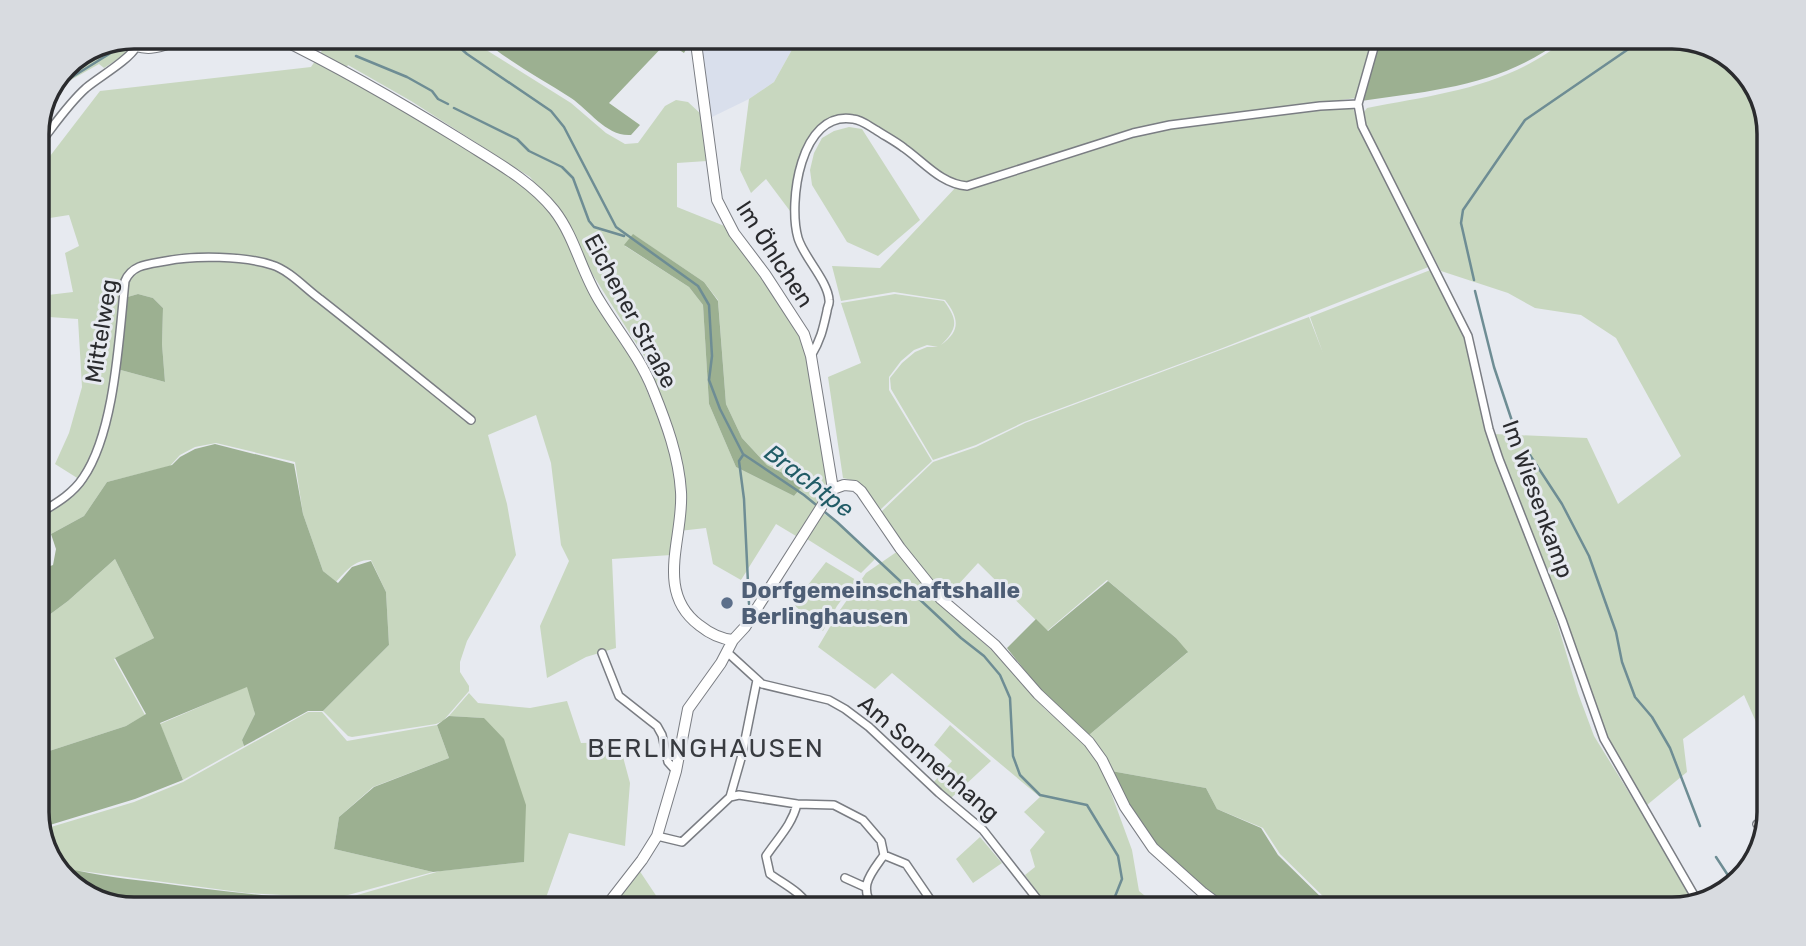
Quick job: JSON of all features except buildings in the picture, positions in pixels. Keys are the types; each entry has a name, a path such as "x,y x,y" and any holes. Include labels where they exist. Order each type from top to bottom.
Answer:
{"main road":[{"name":"Eichener Straße","path":"302,49 379,89 525,182 543,197 561,220 593,290 648,376 675,453 681,501 673,562 680,602 689,617 707,631 733,640"},
{"name":"Im Öhlchen","path":"697,49 717,200 734,233 765,274 804,334 811,356 830,493"},
{"path":"613,897 657,836 676,771 686,713 733,640 745,627 830,493 849,485 861,491 900,548 941,599 995,645 1051,708 1089,742 1102,760 1122,801 1147,842 1210,897"}],"street":[{"path":"49,132 84,90 135,49"},
{"path":"811,356 823,334 830,300 817,270 798,240 795,192 810,139 827,124 836,120 854,119 863,122 904,148 946,181 967,186 1132,133 1170,125 1320,106 1358,104 1374,49"},
{"name":"Im Wiesenkamp","path":"1358,104 1366,136 1468,336 1489,429 1499,459 1562,620 1604,740 1693,894"},
{"name":"Mittelweg","path":"49,507 81,481 92,462 106,418 114,379 125,281 130,271 175,259 246,260 275,265 471,421"},
{"name":"Am Sonnenhang","path":"727,652 757,680 768,686 829,700 862,721 983,830 1036,897"},
{"path":"602,653 619,696 657,726 662,735 668,762 676,771"},
{"path":"730,797 742,755 757,680"},
{"path":"657,836 682,842 716,808 730,797 739,795 797,804 834,805 863,820 881,841 884,855 865,887 869,897"},
{"path":"797,804 788,829 766,856 770,874 801,897"},
{"path":"884,855 906,864 929,897"},
{"path":"845,878 865,887"}],"shaded area":[{"path":"702,49 792,49 774,82 749,99 712,117"}],"green space":[{"path":"130,49 104,68 99,64 67,82 91,60"},
{"path":"323,49 485,49 571,103 606,133 625,144 638,143 665,106 676,100 688,102 702,115 707,161 677,163 677,207 727,227 800,336 807,358 829,488 796,536 776,524 741,580 713,564 706,528 679,531 685,508 678,450 664,405 644,356 593,275 564,218 530,177 411,101 348,65 344,71 481,154 541,200 560,222 580,272 595,300 634,359 675,460 680,506 671,555 612,559 616,648 586,657 547,678 540,626 569,561 561,545 551,463 536,415 488,435 507,504 516,555 467,641 460,662 460,672 469,686 469,691 443,721 436,724 348,736 323,711 389,645 386,592 371,560 356,564 336,582 323,571 303,514 295,462 216,443 195,447 180,455 170,466 107,482 84,516 51,534 49,509 61,502 82,481 55,464 69,433 82,387 78,319 49,317 49,295 73,292 65,253 79,246 69,215 49,218 49,157 100,91 311,67","holes":["634,235 704,282 718,300 726,404 742,438 767,465 804,484 794,496 736,467 709,404 703,305 689,287 625,246","138,294 153,298 163,308 165,382 117,369 124,298"]},
{"path":"494,49 660,49 609,103 640,125 631,135 614,132 571,98"},
{"path":"792,49 1370,49 1356,98 1170,123 966,184 956,183 856,117 837,116 823,122 812,133 805,147 793,215 766,179 751,193 740,170 749,99 774,82"},
{"path":"1377,49 1548,49 1518,66 1468,83 1361,101"},
{"path":"1552,49 1672,49 1694,52 1719,63 1736,78 1748,96 1757,128 1757,724 1744,695 1683,739 1687,772 1647,805 1606,739 1494,434 1587,438 1618,504 1681,456 1616,338 1581,315 1535,308 1508,293 1441,271 1364,125 1364,112 1367,108 1473,86 1498,78"},
{"path":"1320,106 1353,108 1362,136 1431,266 1024,422 976,445 933,460 891,389 890,378 915,352 927,347 938,347 927,345 914,350 901,361 889,377 889,390 932,461 880,510 860,485 843,478 828,377 861,363 841,303 895,294 944,301 952,314 954,324 941,345 952,335 956,324 953,313 945,300 894,292 841,301 832,266 880,268 957,186 1133,134 1170,126"},
{"path":"849,127 862,129 920,220 878,256 847,242 812,185 810,170 814,153 822,138"},
{"path":"633,234 704,282 718,301 726,404 742,438 767,465 804,484 794,496 736,467 709,404 703,305 689,287 624,245"},
{"path":"1433,269 1465,336 1496,461 1556,619 1594,736 1692,894 1672,897 1324,897 1280,854 1263,828 1217,809 1206,788 1111,771 1089,735 1187,653 1176,638 1107,580 1047,631 978,563 946,598 930,581 880,513 933,462 976,447 1025,423 1309,317 1323,353 1310,317"},
{"path":"138,294 153,298 163,308 165,382 117,369 124,298"},
{"path":"215,444 294,464 303,514 323,571 338,583 352,567 371,561 386,592 389,645 323,711 308,711 244,746 242,740 255,714 247,687 160,723 183,780 135,799 50,825 49,751 126,726 146,714 115,658 154,638 115,559 49,615 49,566 53,565 56,549 51,534 84,516 107,482 172,465 195,449"},
{"path":"823,513 837,522 875,559 861,573 807,539"},
{"path":"898,551 925,588 1007,664 1045,709 1092,753 1103,771 1132,850 1139,891 1146,897 1041,897 1025,875 1035,867 1030,850 1045,832 1024,812 1040,797 892,673 875,689 818,647 866,573"},
{"path":"115,559 154,638 114,659 145,715 126,726 49,751 49,615"},
{"path":"826,562 856,580 823,631 793,604"},
{"path":"1108,581 1176,638 1188,652 1089,735 1045,696 1007,648 1036,619 1048,631"},
{"path":"248,686 255,714 242,740 244,746 183,780 160,724"},
{"path":"469,693 478,703 530,708 567,701 581,743 619,742 630,783 625,846 569,833 546,897 350,897 440,871 523,862 484,718 449,716"},
{"path":"308,712 322,712 347,741 437,725 449,758 373,787 339,817 334,849 433,872 341,897 246,893 73,871 63,859 51,827 134,802 183,782"},
{"path":"449,716 484,718 504,739 526,805 524,862 433,872 334,849 339,817 374,787 449,758 437,725"},
{"path":"950,725 991,761 951,798 933,783 952,761 934,745"},
{"path":"1111,771 1206,788 1217,809 1261,828 1278,855 1321,897 1216,897 1151,839 1124,802"},
{"path":"980,837 1002,863 973,883 956,859"},
{"path":"70,868 115,877 285,897 123,896 96,888"},
{"path":"639,870 657,897 618,897"}],"waterway":[{"name":"Brachtpe","path":"461,49 551,111 564,127 616,227 698,286 709,305 712,356 709,380 720,409 743,454 804,495 837,522 961,638 984,656 1000,675 1010,698 1013,756 1020,775 1040,795 1087,805 1118,856 1122,879 1115,897"},
{"path":"1474,280 1461,223 1463,210 1525,120 1629,49"},
{"path":"71,78 111,53"},
{"path":"356,56 407,77 448,104"},
{"path":"454,108 517,139 529,151 562,167 573,178 589,221 594,227 624,236"},
{"path":"1475,291 1494,367 1512,421"},
{"path":"1526,449 1562,504 1589,556 1635,697 1652,717 1670,748 1700,826"},
{"path":"743,455 739,461 744,499 749,604"},
{"path":"1716,857 1728,875"}],"place":[{"name":"Dorfgemeinschaftshalle Berlinghausen","path":"727,603"}],"district":[{"name":"BERLINGHAUSEN","path":"706,748"}]}
